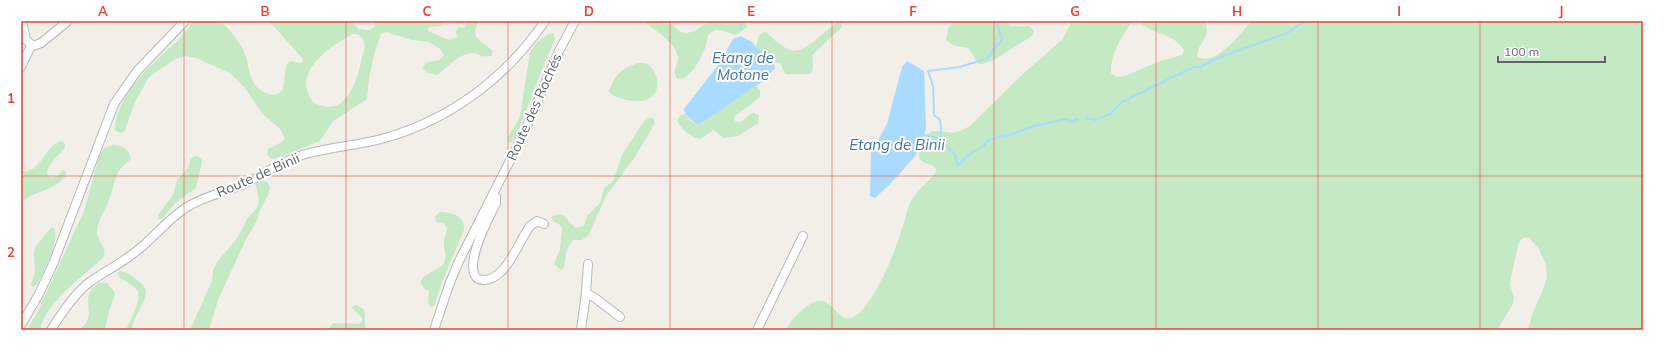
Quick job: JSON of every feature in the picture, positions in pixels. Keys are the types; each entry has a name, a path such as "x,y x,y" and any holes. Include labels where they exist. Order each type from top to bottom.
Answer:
{"street":[{"path":"22,21 25,38 31,46"},
{"path":"31,46 36,46 41,43 68,21"},
{"path":"21,325 40,294 114,104 137,71 185,21"},
{"name":"Route de Binii","path":"51,330 72,299 86,286 135,253 171,219 189,205 243,184 292,158 384,138 439,117 471,97 503,71 523,50 545,21"},
{"name":"Route des Rochés","path":"434,330 452,279 524,133 559,51 575,21"},
{"path":"21,67 31,46"},
{"name":"Route des Rochés","path":"493,194 496,197 496,203 480,238 473,267 474,273 478,279 488,280 499,275 530,226 537,221 544,224"},
{"path":"757,330 803,236"},
{"path":"581,330 588,264"},
{"path":"586,293 595,298 620,318"}],"green space":[{"path":"193,21 221,21 228,28 243,50 251,78 257,88 271,95 280,93 283,90 286,65 290,61 300,63 303,59 269,21 351,21 359,29 370,30 374,27 374,21 445,21 440,26 428,27 428,31 449,40 457,37 456,32 458,27 465,28 468,21 480,21 476,26 475,35 492,50 492,56 483,56 474,53 467,54 458,58 437,75 427,73 423,69 425,63 439,60 444,55 440,49 429,42 412,40 386,32 381,34 375,51 369,78 367,99 333,121 320,141 274,159 270,158 267,154 268,149 285,139 281,130 262,113 244,87 230,73 196,58 186,56 175,59 149,77 135,102 125,130 122,133 115,130 120,107 133,86 140,77 180,38","holes":["353,34 359,35 364,41 359,71 354,85 346,98 335,106 329,107 314,103 308,92 306,81 309,71 324,53"]},
{"path":"642,21 667,21 681,32 687,33 695,31 709,21 746,21 747,27 736,35 720,30 711,33 707,38 706,45 698,63 687,76 678,79 675,71 678,59 674,48 670,42"},
{"path":"953,21 1005,21 1007,24 1013,26 1030,26 1034,31 1033,35 1029,38 992,61 979,64 968,48 950,44 946,39 948,29"},
{"path":"1070,21 1133,21 1121,39 1112,59 1111,73 1117,77 1125,76 1160,61 1182,55 1184,50 1174,40 1144,26 1139,21 1204,21 1207,31 1197,56 1204,59 1212,58 1227,48 1252,21 1643,21 1643,330 1528,330 1532,315 1547,276 1546,265 1539,249 1528,237 1523,238 1519,242 1511,277 1510,285 1514,298 1513,304 1497,330 787,330 795,317 812,303 820,301 827,303 842,317 848,319 855,316 862,310 881,282 889,265 912,200 936,172 935,168 921,160 919,157 927,135 932,131 951,133 970,126 1025,72 1062,40 1070,25"},
{"path":"839,22 842,24 842,27 812,55 813,68 812,72 808,74 785,74 781,64 767,58 756,47 759,35 765,31 776,42 790,50 796,51 808,46 833,25"},
{"path":"553,33 555,39 520,127 515,139 512,142 509,142 507,140 508,137 520,116 530,52 537,42"},
{"path":"638,63 644,63 650,66 656,76 657,87 653,96 642,101 635,101 622,99 611,94 609,91 617,76 623,70"},
{"path":"753,87 757,87 760,90 760,97 735,116 734,119 736,122 739,122 753,113 759,115 758,123 738,136 724,138 714,130 700,139 687,133 677,121 680,115 685,114 693,123 700,124"},
{"path":"651,117 655,123 635,157 606,196 588,236 582,240 573,240 568,247 564,268 561,270 554,264 560,249 562,228 553,221 551,217 558,214 563,215 575,228 584,226 587,216 600,203 604,188 613,181 622,155 644,121"},
{"path":"62,141 65,144 65,148 51,163 47,174 51,177 57,176 63,170 66,172 66,176 55,186 31,196 21,203 21,171 28,171 33,168 56,143"},
{"path":"113,145 125,148 131,159 122,167 115,178 109,201 97,228 99,239 104,247 103,258 57,300 49,310 40,330 27,330 37,313 84,211 99,157 104,148"},
{"path":"194,156 200,157 202,162 196,188 175,203 163,218 158,219 158,215 173,195 177,180 189,167 190,160"},
{"path":"262,180 268,183 270,187 269,193 259,212 257,221 246,239 218,300 209,330 190,330 212,281 213,270 218,261 238,237 247,219 257,208 259,201 256,185 257,181"},
{"path":"439,212 456,215 462,221 464,230 442,282 434,306 430,307 428,303 429,291 425,290 421,284 424,277 442,266 445,259 444,241 447,228 444,223 436,222 435,217"},
{"path":"51,228 54,228 55,234 53,249 37,285 32,287 31,285 35,271 34,252 36,246"},
{"path":"120,271 133,277 143,285 146,291 143,303 133,323 132,330 126,330 137,304 138,294 134,286 119,277 117,274"},
{"path":"99,283 107,283 114,291 115,295 109,311 105,330 78,330 88,320 89,294"},
{"path":"356,305 363,309 365,313 365,330 329,330 333,323 358,324 362,322 362,318 352,308"}],"water":[{"name":"Etang de Motone","path":"741,36 752,42 761,53 774,63 775,68 763,81 700,124 696,124 685,114 684,109 719,64 733,39"},
{"name":"Etang de Binii","path":"907,61 924,71 926,129 915,156 894,180 875,198 870,196 871,152 887,124 902,67"}],"waterway":[{"path":"741,21 741,29"},
{"path":"942,139 940,120 934,115 933,86 928,71 960,67 988,58 1002,40 998,26 999,21"},
{"path":"1086,118 1096,120 1110,114 1122,102 1194,67 1200,67 1216,59 1289,32 1300,24 1321,21"},
{"path":"924,135 942,139 948,148 955,154 958,166 968,155 984,146 987,141 1004,135 1008,136 1034,126 1067,119 1072,122 1078,119"}]}
